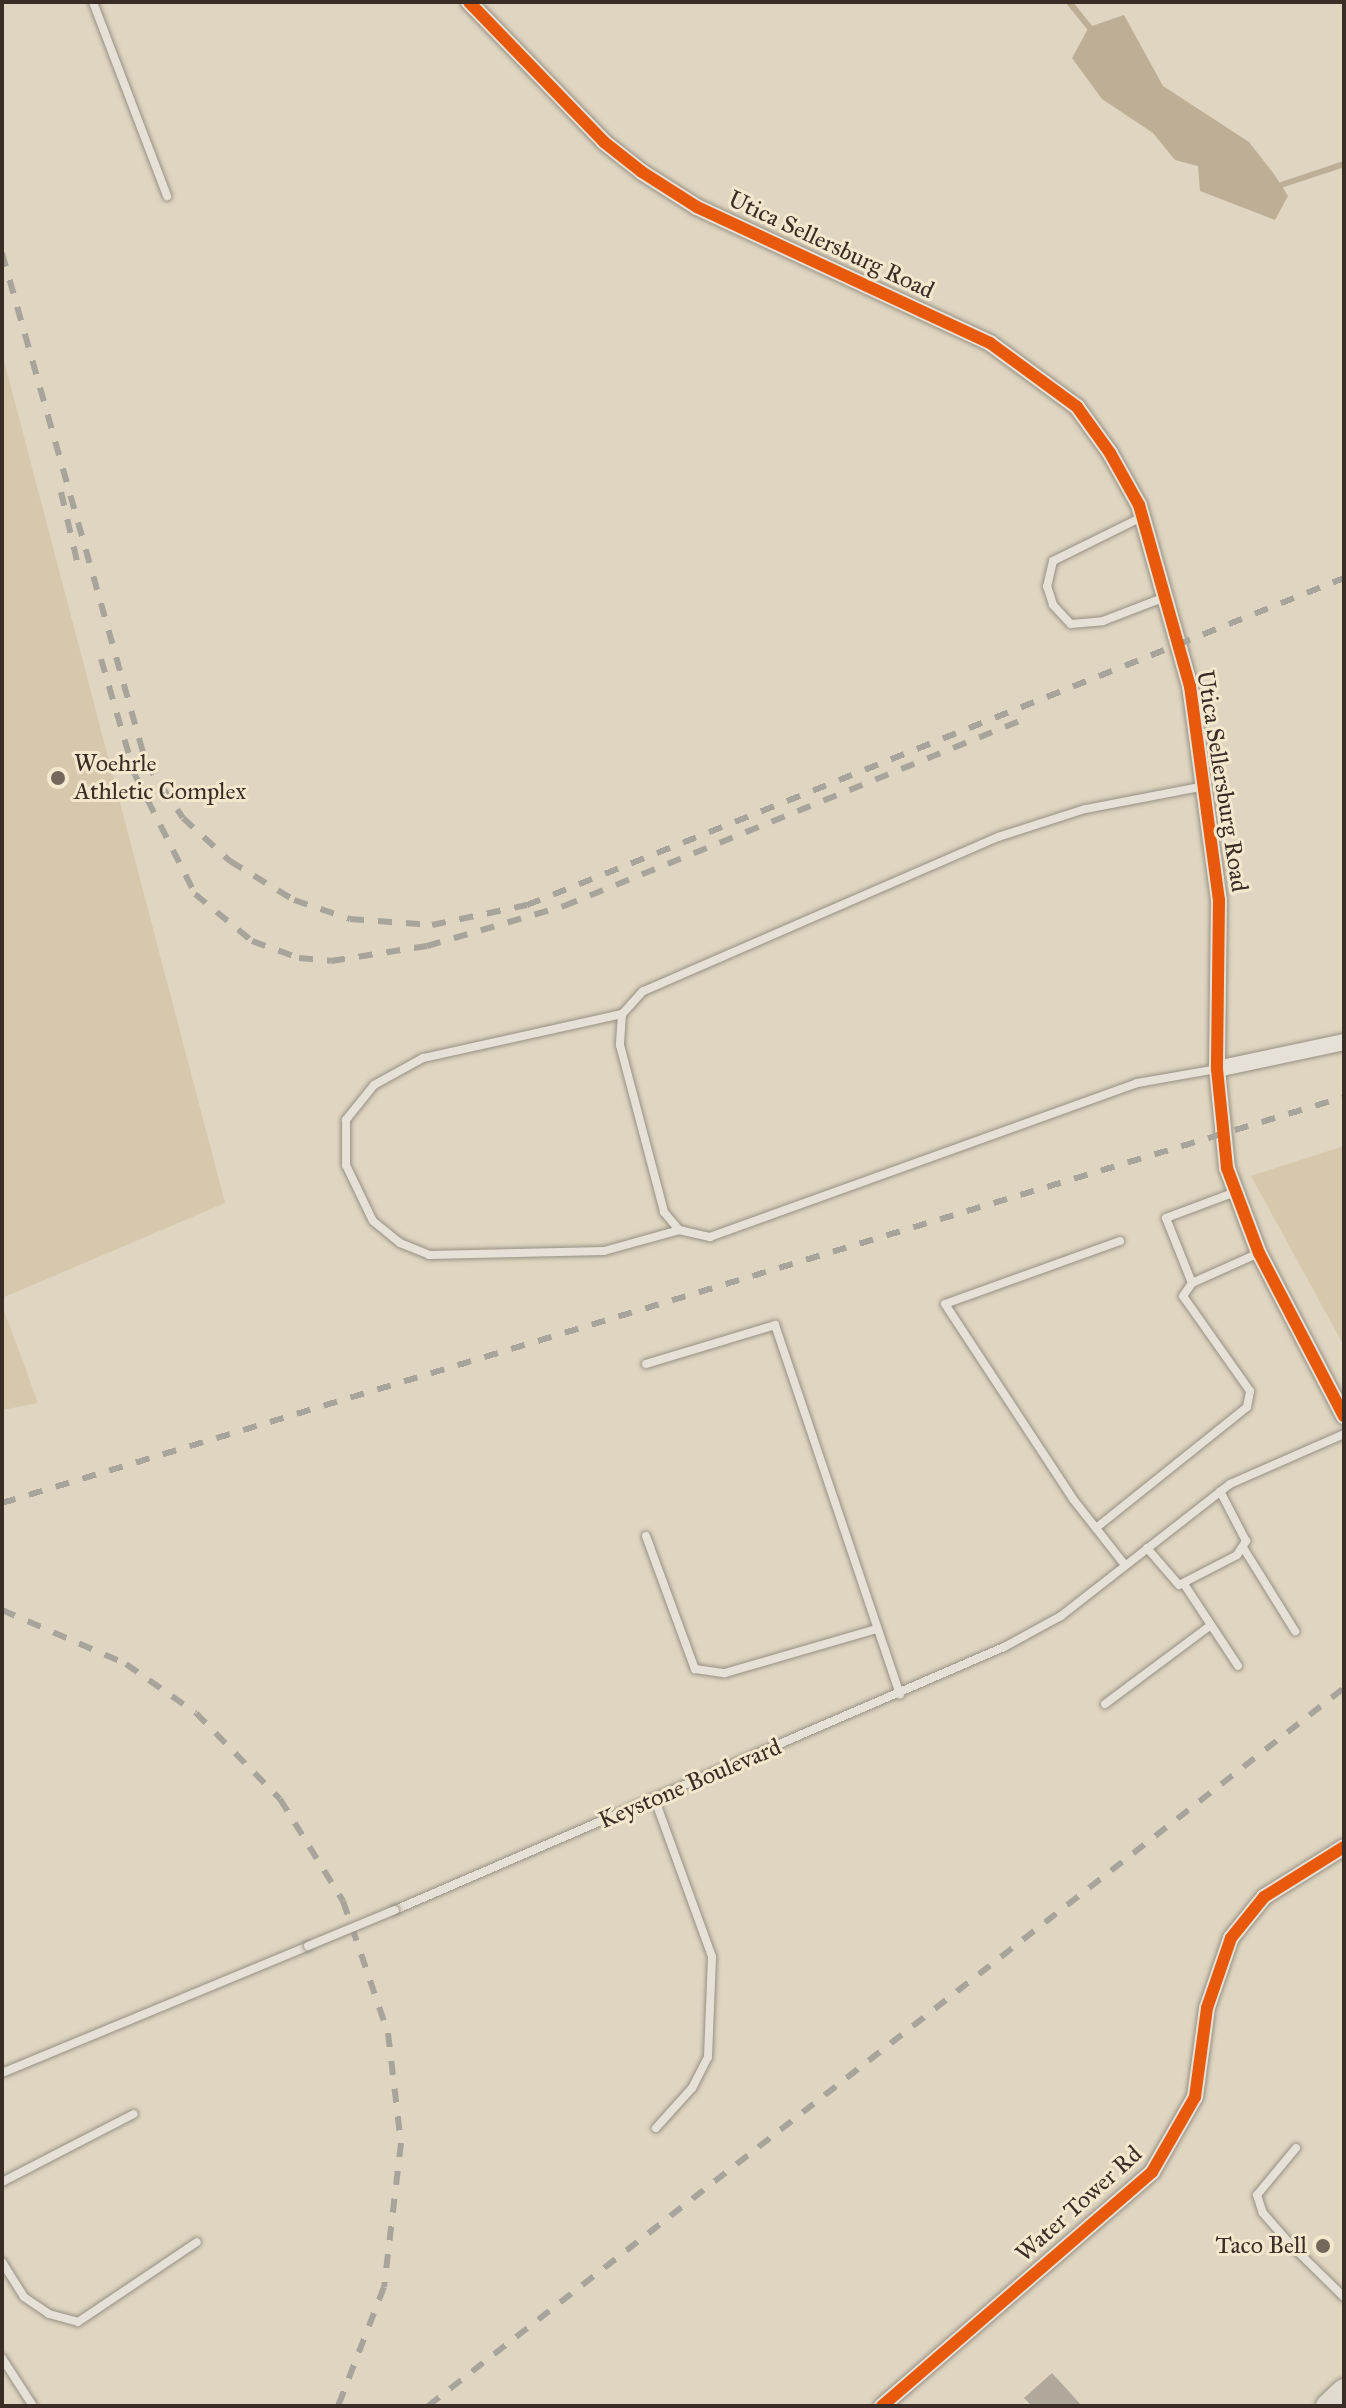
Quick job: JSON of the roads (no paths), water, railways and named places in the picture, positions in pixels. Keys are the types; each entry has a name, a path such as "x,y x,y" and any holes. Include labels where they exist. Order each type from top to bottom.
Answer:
{"main road":[{"path":"1328,2406 1344,2391"}],"street":[{"name":"Utica Sellersburg Road","path":"469,2 604,142 642,172 697,207 990,343 1031,370 1077,407 1110,453 1142,517 1190,686 1219,900 1217,1069 1233,1193 1259,1253 1344,1416"},
{"path":"1217,1069 1344,1042"},
{"name":"Water Tower Rd","path":"882,2406 1152,2172 1195,2097 1207,2008 1231,1938 1264,1897 1344,1847"}],"lane":[{"path":"93,2 167,196"},
{"path":"1142,517 1053,561 1047,586 1053,605 1071,624 1103,621 1163,598"},
{"path":"1205,786 1085,809 998,837 643,991 622,1014 423,1058 374,1085 346,1120 346,1165 373,1221 400,1243 429,1255 604,1251 679,1230 710,1237 1137,1083 1217,1069"},
{"path":"622,1014 620,1045 664,1212 679,1230"},
{"path":"1192,1283 1166,1218 1233,1193"},
{"path":"1120,1241 945,1304 1096,1528 1125,1565"},
{"path":"1096,1528 1247,1407 1250,1391 1183,1296 1192,1283 1259,1253"},
{"path":"646,1364 775,1325 900,1694"},
{"name":"Keystone Boulevard","path":"2,2073 395,1910 900,1694 1061,1616 1220,1491 1344,1434"},
{"path":"1147,1548 1172,1582 1184,1584 1244,1549 1246,1541 1220,1491"},
{"path":"646,1536 695,1669 725,1673 876,1629"},
{"path":"1244,1549 1295,1631"},
{"path":"1184,1584 1238,1666"},
{"path":"1105,1704 1211,1625"},
{"path":"655,1800 712,1957 708,2057 692,2088 656,2128"},
{"path":"2,2182 134,2114"},
{"path":"1296,2148 1257,2195 1263,2213 1344,2297"},
{"path":"2,2262 24,2297 49,2314 78,2322 197,2242"},
{"path":"2,2358 33,2406"}],"waterway":[{"path":"1069,2 1093,32"},
{"path":"1278,186 1344,164"}],"railway":[{"path":"2,253 146,763 183,818 230,861 294,900 350,919 432,925 527,905 1344,578"},
{"path":"61,492 79,570"},
{"path":"101,659 135,775 195,894 252,941 299,958 331,961 427,946 564,906 1021,720"},
{"path":"2,1503 1344,1097"},
{"path":"2,1610 126,1664 196,1713 280,1799 343,1901 388,2033 401,2143 384,2287 338,2406"},
{"path":"428,2406 1344,1688"}],"place":[{"name":"Woehrle Athletic Complex","path":"58,778"},
{"name":"Taco Bell","path":"1323,2246"}]}
